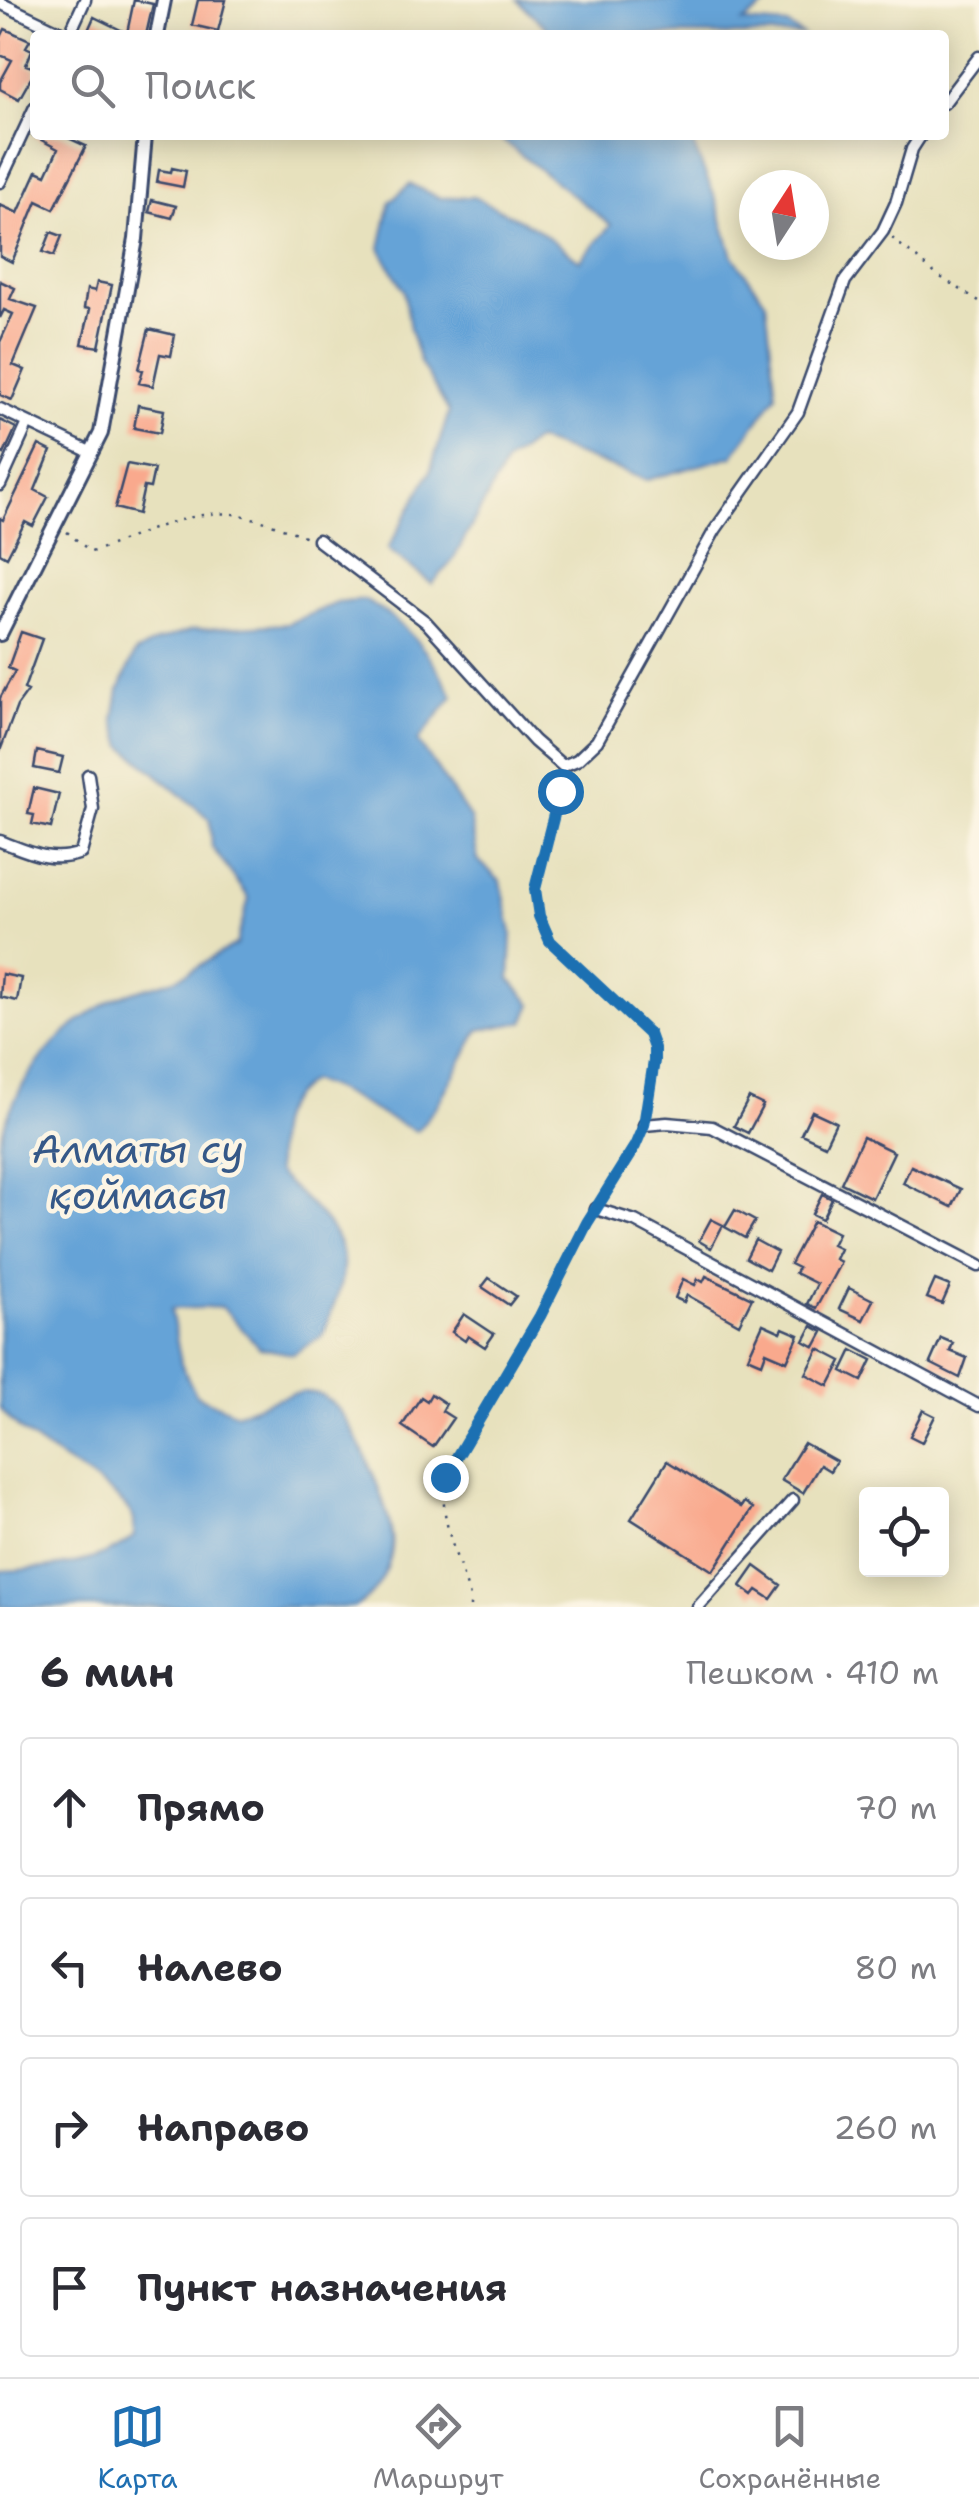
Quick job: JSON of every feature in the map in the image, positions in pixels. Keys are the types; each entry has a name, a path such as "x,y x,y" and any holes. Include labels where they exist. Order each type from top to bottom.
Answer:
{"street":[{"path":"71,30 86,0"},
{"path":"158,30 164,0"},
{"path":"0,4 57,30"},
{"path":"949,96 979,56"},
{"path":"0,182 30,118"},
{"path":"0,634 101,434 136,239 145,140"},
{"path":"318,540 426,622 534,740 563,766 578,760 596,741 715,530 798,412 844,281 883,230 918,140"},
{"path":"0,409 92,452"},
{"path":"0,484 28,423"},
{"path":"0,841 38,856 62,860 81,852 93,809 88,774"},
{"path":"644,1125 689,1124 723,1132 979,1266"},
{"path":"596,1208 635,1221 979,1406"},
{"path":"698,1607 793,1500"}],"path":[{"path":"883,230 937,275 979,300"},
{"path":"58,520 90,552 151,528 237,514 318,540"},
{"path":"470,1607 445,1520 441,1498 445,1477 635,1146 644,1125 654,1048 649,1034 550,941 539,916 535,889 563,766"}],"water":[{"path":"517,0 774,0 743,22 787,25 794,30 548,30"},
{"path":"693,140 733,256 766,302 776,395 733,456 647,480 536,440 506,462 453,560 432,584 388,549 430,472 449,412 420,362 404,291 380,248 390,202 410,184 440,198 474,197 536,228 580,261 611,225 503,141"},
{"name":"Алматы су қоймасы","path":"364,600 393,618 416,641 453,696 418,741 470,818 478,860 501,882 512,933 510,979 532,1004 524,1022 479,1030 437,1105 417,1131 310,1081 283,1110 277,1131 276,1172 319,1214 342,1253 340,1284 323,1335 293,1354 260,1348 222,1307 171,1309 181,1364 196,1395 236,1413 297,1393 318,1394 330,1401 366,1456 389,1521 391,1557 377,1587 354,1607 0,1607 0,1571 89,1560 134,1536 134,1520 112,1493 31,1438 0,1407 0,1143 6,1121 40,1061 90,1013 119,997 180,977 236,945 249,898 212,847 210,819 123,746 114,720 119,690 135,653 158,641 192,630 287,624 337,603"}],"building":[{"path":"134,0 153,4 147,30 128,30"},
{"path":"198,0 226,0 218,30 192,25"},
{"path":"94,17 121,30 88,30"},
{"path":"5,29 30,40 26,65 30,66 30,80 19,99 0,89 12,60 0,55 0,39"},
{"path":"41,140 73,140 86,146 54,209 37,201 12,262 0,256 0,205 18,213 37,171 46,175 58,149"},
{"path":"172,168 186,171 183,187 157,182 159,170 171,172"},
{"path":"152,200 176,206 172,218 149,212"},
{"path":"51,232 62,236 54,256 43,252"},
{"path":"0,281 15,288 10,299 37,308 13,365 25,370 12,400 0,395 0,342 13,314 4,310 0,318"},
{"path":"97,282 112,285 99,347 82,344 90,309 84,308 87,289 95,291"},
{"path":"149,329 175,335 171,356 160,354 153,386 139,383"},
{"path":"138,405 164,410 160,433 134,428"},
{"path":"0,420 16,428 4,454 0,452"},
{"path":"39,445 51,451 35,490 48,497 33,526 25,522 7,557 0,553 0,518 3,520"},
{"path":"127,464 154,469 150,488 144,487 138,514 115,508"},
{"path":"21,632 42,639 24,689 28,691 17,706 0,751 0,698 15,671 8,668"},
{"path":"37,751 63,757 59,773 34,768"},
{"path":"34,788 59,794 51,828 32,824 34,815 28,814"},
{"path":"2,974 21,978 17,1001 0,997"},
{"path":"749,1098 763,1105 748,1133 734,1126"},
{"path":"812,1111 836,1122 825,1145 801,1134"},
{"path":"863,1137 894,1152 872,1198 841,1183"},
{"path":"911,1166 961,1189 952,1207 903,1183"},
{"path":"822,1194 832,1199 822,1219 812,1214"},
{"path":"735,1210 755,1221 745,1238 725,1227"},
{"path":"711,1219 723,1225 711,1248 699,1241"},
{"path":"813,1221 838,1233 832,1245 840,1249 835,1259 841,1262 816,1308 807,1304 817,1284 795,1273 798,1268 790,1264"},
{"path":"755,1240 777,1252 768,1270 746,1258"},
{"path":"706,1276 752,1298 739,1324 687,1295 684,1302 675,1298 683,1279 695,1285"},
{"path":"489,1278 516,1296 509,1305 482,1287"},
{"path":"935,1280 950,1286 942,1304 927,1298"},
{"path":"849,1288 873,1300 863,1320 839,1309"},
{"path":"464,1314 494,1334 485,1347 452,1332"},
{"path":"763,1324 799,1335 787,1361 766,1352 762,1363 748,1357"},
{"path":"812,1326 823,1332 815,1347 804,1341"},
{"path":"941,1338 953,1343 950,1351 967,1358 960,1378 930,1363"},
{"path":"819,1349 842,1361 829,1386 806,1374"},
{"path":"852,1350 872,1360 862,1381 842,1371"},
{"path":"431,1394 446,1404 442,1411 453,1418 433,1447 402,1426 421,1397 427,1401"},
{"path":"923,1410 935,1416 922,1442 910,1436"},
{"path":"804,1443 836,1461 830,1471 820,1465 803,1493 781,1480"},
{"path":"667,1461 741,1507 744,1502 753,1508 713,1571 631,1519"},
{"path":"755,1566 781,1585 771,1599 757,1590 753,1595 741,1586"}],"route":[{"path":"445,1477 540,1316 587,1223 644,1125 654,1061 649,1034 550,941 539,916 535,889 560,791"}]}
